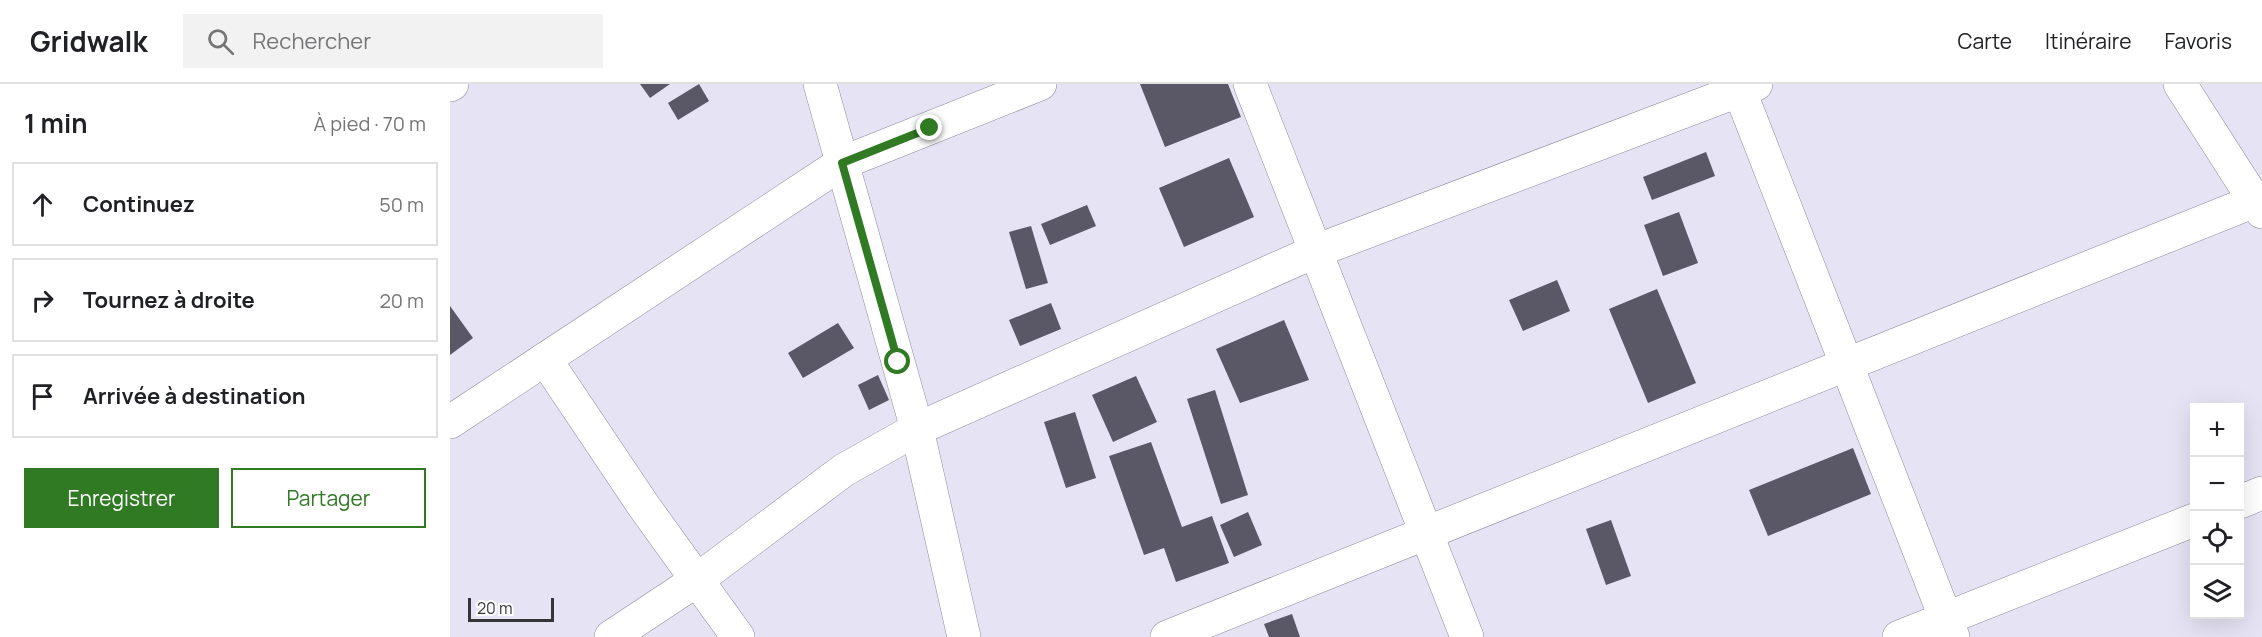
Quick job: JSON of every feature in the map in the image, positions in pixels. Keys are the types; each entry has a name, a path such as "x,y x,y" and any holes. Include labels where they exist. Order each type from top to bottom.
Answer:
{"street":[{"path":"820,84 917,429 964,637"},
{"path":"450,422 842,163 1040,84"},
{"path":"1250,84 1467,637"},
{"path":"1167,637 1847,364 2260,204 2180,84"},
{"path":"611,637 697,580 844,470 917,429 1316,251 1744,86 1847,364 1949,628"},
{"path":"545,359 643,505 738,637"},
{"path":"2244,500 2262,493"},
{"path":"1899,637 1949,628 2190,522"}],"building":[{"path":"640,84 670,84 650,98"},
{"path":"699,84 709,101 678,120 668,103"},
{"path":"1140,84 1228,84 1241,117 1165,147"},
{"path":"1706,152 1715,176 1652,200 1643,177"},
{"path":"1229,158 1254,217 1184,247 1159,188"},
{"path":"1087,205 1096,226 1050,245 1041,224"},
{"path":"1679,212 1698,263 1663,276 1644,225"},
{"path":"1031,226 1048,283 1026,289 1009,232"},
{"path":"1557,280 1570,311 1523,331 1509,300"},
{"path":"1657,289 1696,383 1648,403 1609,309"},
{"path":"1051,303 1061,329 1020,346 1009,320"},
{"path":"450,306 473,338 450,355"},
{"path":"1284,320 1309,380 1240,403 1216,349"},
{"path":"838,323 854,348 803,378 788,353"},
{"path":"878,375 889,400 869,410 858,385"},
{"path":"1136,376 1157,422 1113,442 1092,395"},
{"path":"1215,390 1248,495 1221,504 1187,399"},
{"path":"1075,412 1096,478 1066,488 1044,422"},
{"path":"1151,442 1182,527 1212,516 1229,563 1176,582 1164,548 1144,555 1109,456"},
{"path":"1853,448 1871,494 1768,536 1749,490"},
{"path":"1248,512 1262,545 1234,557 1220,525"},
{"path":"1611,520 1631,576 1606,585 1586,529"},
{"path":"1292,614 1300,637 1269,637 1264,624"}],"route":[{"path":"898,362 842,163 930,128"}]}
